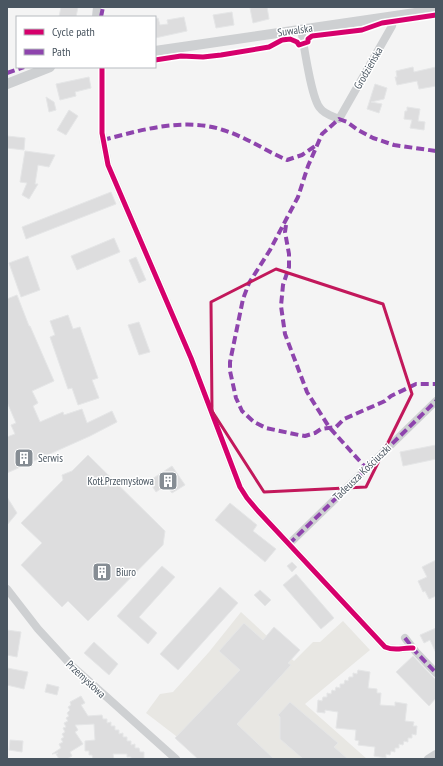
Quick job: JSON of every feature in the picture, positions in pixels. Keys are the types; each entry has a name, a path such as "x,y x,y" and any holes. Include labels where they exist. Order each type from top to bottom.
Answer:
{"street":[{"name":"Suwalska","path":"156,51 436,10"},
{"name":"Grodzieńska","path":"301,29 314,96 319,108 327,115 339,119 392,26 394,21 393,16"},
{"path":"7,84 47,68"},
{"path":"102,68 102,133 108,165 113,180 189,352 240,487 254,506 385,647 395,650 413,648"},
{"name":"Tadeusza Kościuszki","path":"289,544 436,401"},
{"name":"Przemysłowa","path":"7,589 38,629 72,666 176,759"},
{"path":"405,638 436,673"},
{"path":"428,759 436,754"}],"highlighted area":[{"path":"276,269 383,304 412,394 366,487 264,492 212,411 211,302"}],"shaded area":[{"path":"241,612 294,661 313,642 320,642 343,621 370,650 305,704 367,759 200,759 176,736 146,713 160,694 173,692 209,652"}],"building":[{"path":"61,7 78,7 76,16 59,16"},
{"path":"267,7 269,19 253,23 250,8"},
{"path":"232,12 234,25 216,28 213,15"},
{"path":"184,17 187,31 156,38 156,19 158,18 160,25 168,24 167,20"},
{"path":"413,67 414,72 436,67 436,86 419,89 417,81 397,85 395,77 397,77 396,71"},
{"path":"89,77 91,88 75,92 76,96 60,100 56,84"},
{"path":"375,84 387,88 384,99 371,102 382,104 379,113 367,109"},
{"path":"46,97 54,102 56,110 49,112"},
{"path":"407,107 420,109 418,121 425,122 424,130 410,128 412,120 404,119"},
{"path":"69,110 78,116 66,135 57,130"},
{"path":"7,136 25,138 24,150 7,148"},
{"path":"25,151 55,155 49,167 38,165 35,184 38,184 29,199 22,195 27,183 20,182"},
{"path":"111,192 116,204 26,239 22,227"},
{"path":"114,238 120,252 77,270 71,256"},
{"path":"28,256 40,290 21,297 9,263"},
{"path":"136,257 146,280 139,283 129,260"},
{"path":"17,295 29,326 54,381 32,391 38,403 33,406 40,422 63,412 64,415 82,409 87,423 112,411 117,422 90,436 7,473 7,437 15,434 11,425 16,423 7,402 7,299"},
{"path":"68,315 73,329 80,327 98,378 92,380 99,398 78,405 72,388 68,389 50,337 55,335 50,321"},
{"path":"139,322 150,352 139,355 128,325"},
{"path":"436,445 436,459 403,466 400,452"},
{"path":"88,455 165,531 163,545 88,621 68,601 62,607 21,565 42,543 21,523 63,480 62,475 72,471"},
{"path":"172,466 185,485 172,493 166,485 156,492 149,481"},
{"path":"7,497 17,513 7,525"},
{"path":"230,503 257,525 253,531 276,549 265,562 215,520"},
{"path":"436,560 436,596 429,599 425,591 423,592 418,581 427,577 422,567"},
{"path":"292,562 297,567 292,572 287,566"},
{"path":"162,566 175,577 139,617 157,633 148,644 117,616"},
{"path":"296,574 334,618 321,629 283,585"},
{"path":"220,587 238,603 178,670 160,654"},
{"path":"260,590 271,600 265,606 254,595"},
{"path":"244,623 263,640 274,627 300,650 288,663 291,665 237,724 274,759 198,759 175,738 240,670 219,651"},
{"path":"436,628 436,653 430,640 424,643 420,635"},
{"path":"7,630 21,632 17,657 7,655"},
{"path":"94,642 118,664 109,675 84,653"},
{"path":"413,656 436,680 436,698 429,706 396,672"},
{"path":"7,668 28,672 24,689 7,685"},
{"path":"358,670 370,672 368,688 377,689 377,693 381,693 380,705 395,706 395,702 407,704 405,721 414,722 413,726 417,726 416,735 412,734 412,738 408,738 408,742 404,741 403,745 399,744 399,748 395,748 395,752 391,751 390,755 386,754 386,758 374,756 375,747 358,745 359,741 355,740 356,730 336,728 338,712 325,710 325,713 317,712 318,700 322,701 323,697 327,697 327,693 331,694 332,690 335,691 336,687 340,688 340,684 344,684 345,680 348,681 349,677 353,677 353,673 357,674"},
{"path":"47,684 59,687 57,695 45,692"},
{"path":"81,696 85,703 81,705 88,716 102,715 103,719 107,719 107,723 111,722 111,726 115,726 115,730 119,730 119,734 123,733 123,737 127,737 127,741 131,741 131,745 135,744 135,748 139,748 140,752 144,752 144,759 131,759 131,757 127,757 127,754 113,754 114,759 93,759 92,755 89,755 89,751 85,751 85,741 95,740 94,724 75,725 78,730 75,732 83,744 70,752 72,756 67,759 59,759 56,754 58,753 52,754 61,748 59,744 63,742 61,739 64,737 62,734 65,732 63,728 66,727 64,723 68,721 66,718 69,716 67,713 70,710 68,707 71,705 70,702"},
{"path":"290,702 338,743 334,747 348,759 303,759 280,739 280,717 278,715"},
{"path":"10,740 23,741 22,752 9,750"}],"marked path":[{"path":"101,16 103,7"},
{"path":"7,73 21,68"},
{"path":"436,151 394,145 373,138 347,122 339,119 322,134 308,166 298,197 270,250 249,283 243,299 230,362 230,371 236,398 242,411 254,422 266,428 305,436 315,433 321,429 336,427 344,419 385,401 391,396 416,384 436,384"},
{"path":"103,140 132,132 163,126 194,125 208,126 231,133 287,160 302,155 318,144"},
{"path":"286,225 285,232 289,254 289,267 283,285 281,306 285,334 307,392 329,427 366,468"},
{"path":"289,544 436,401"},
{"path":"405,638 436,673"}],"cycle path":[{"path":"156,60 181,56 203,57 221,55 269,47 282,40 290,39 297,42 299,45 308,42 308,39 312,36 362,30 382,23 436,15"},
{"path":"102,68 102,133 108,165 191,358 240,487 258,511 385,647 396,649 413,648"}],"place":[{"name":"Serwis","path":"24,458"},
{"name":"Kotł.Przemysłowa","path":"168,481"},
{"name":"Biuro","path":"102,572"}]}
